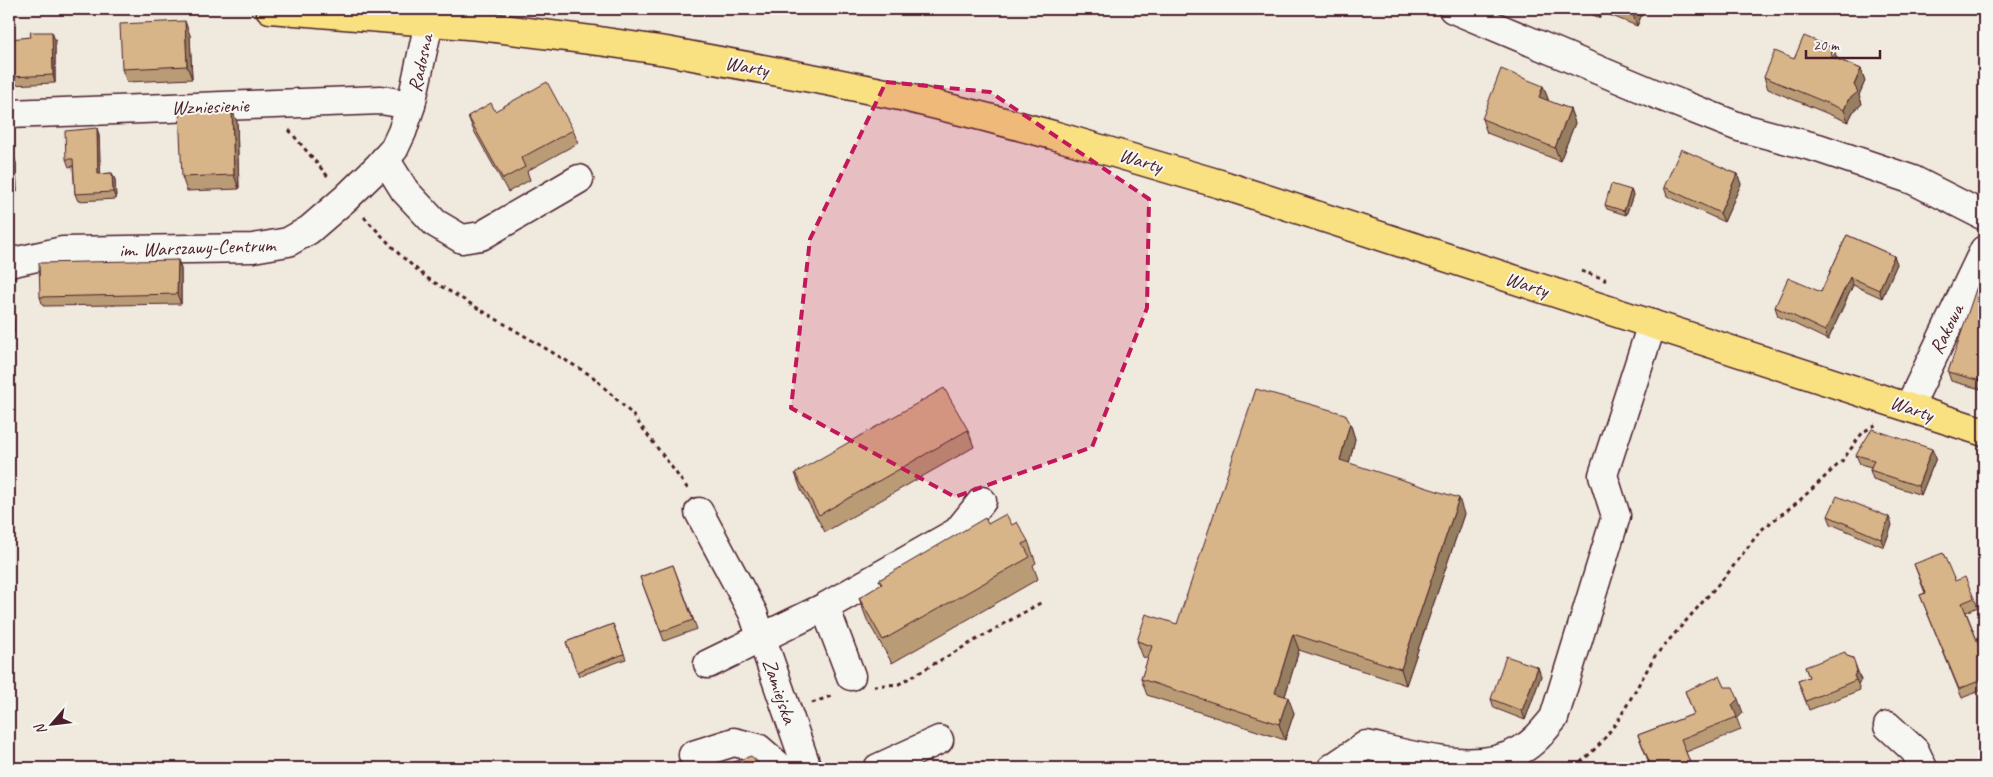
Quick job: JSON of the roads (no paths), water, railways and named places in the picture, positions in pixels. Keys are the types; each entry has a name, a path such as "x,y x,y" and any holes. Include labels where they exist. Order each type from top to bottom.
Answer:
{"main road":[{"name":"Warty","path":"270,9 554,34 666,51 827,81 963,111 1053,134 1220,184 1984,432"}],"street":[{"path":"1453,9 1652,93 1739,127 1818,148 1913,180 1984,216"},
{"name":"Radosna","path":"411,104 429,22"},
{"name":"Wzniesienie","path":"9,114 381,100 411,104"},
{"name":"im. Warszawy-Centrum","path":"9,263 62,251 253,248 288,242 309,230 346,198 394,149 411,104"},
{"path":"385,159 405,191 435,223 462,239 482,236 579,180"},
{"name":"Rakowa","path":"1909,407 1984,250"},
{"path":"1332,768 1366,745 1432,759 1482,763 1502,758 1521,750 1539,737 1554,718 1616,516 1603,475 1652,324"},
{"path":"708,664 757,625 825,607 957,532 982,501"},
{"name":"Zamiejska","path":"699,512 757,625 807,768"},
{"path":"825,607 851,685"},
{"path":"1888,726 1915,752 1923,768"},
{"path":"878,768 939,740"},
{"path":"693,755 734,742 758,748 781,768"}]}
